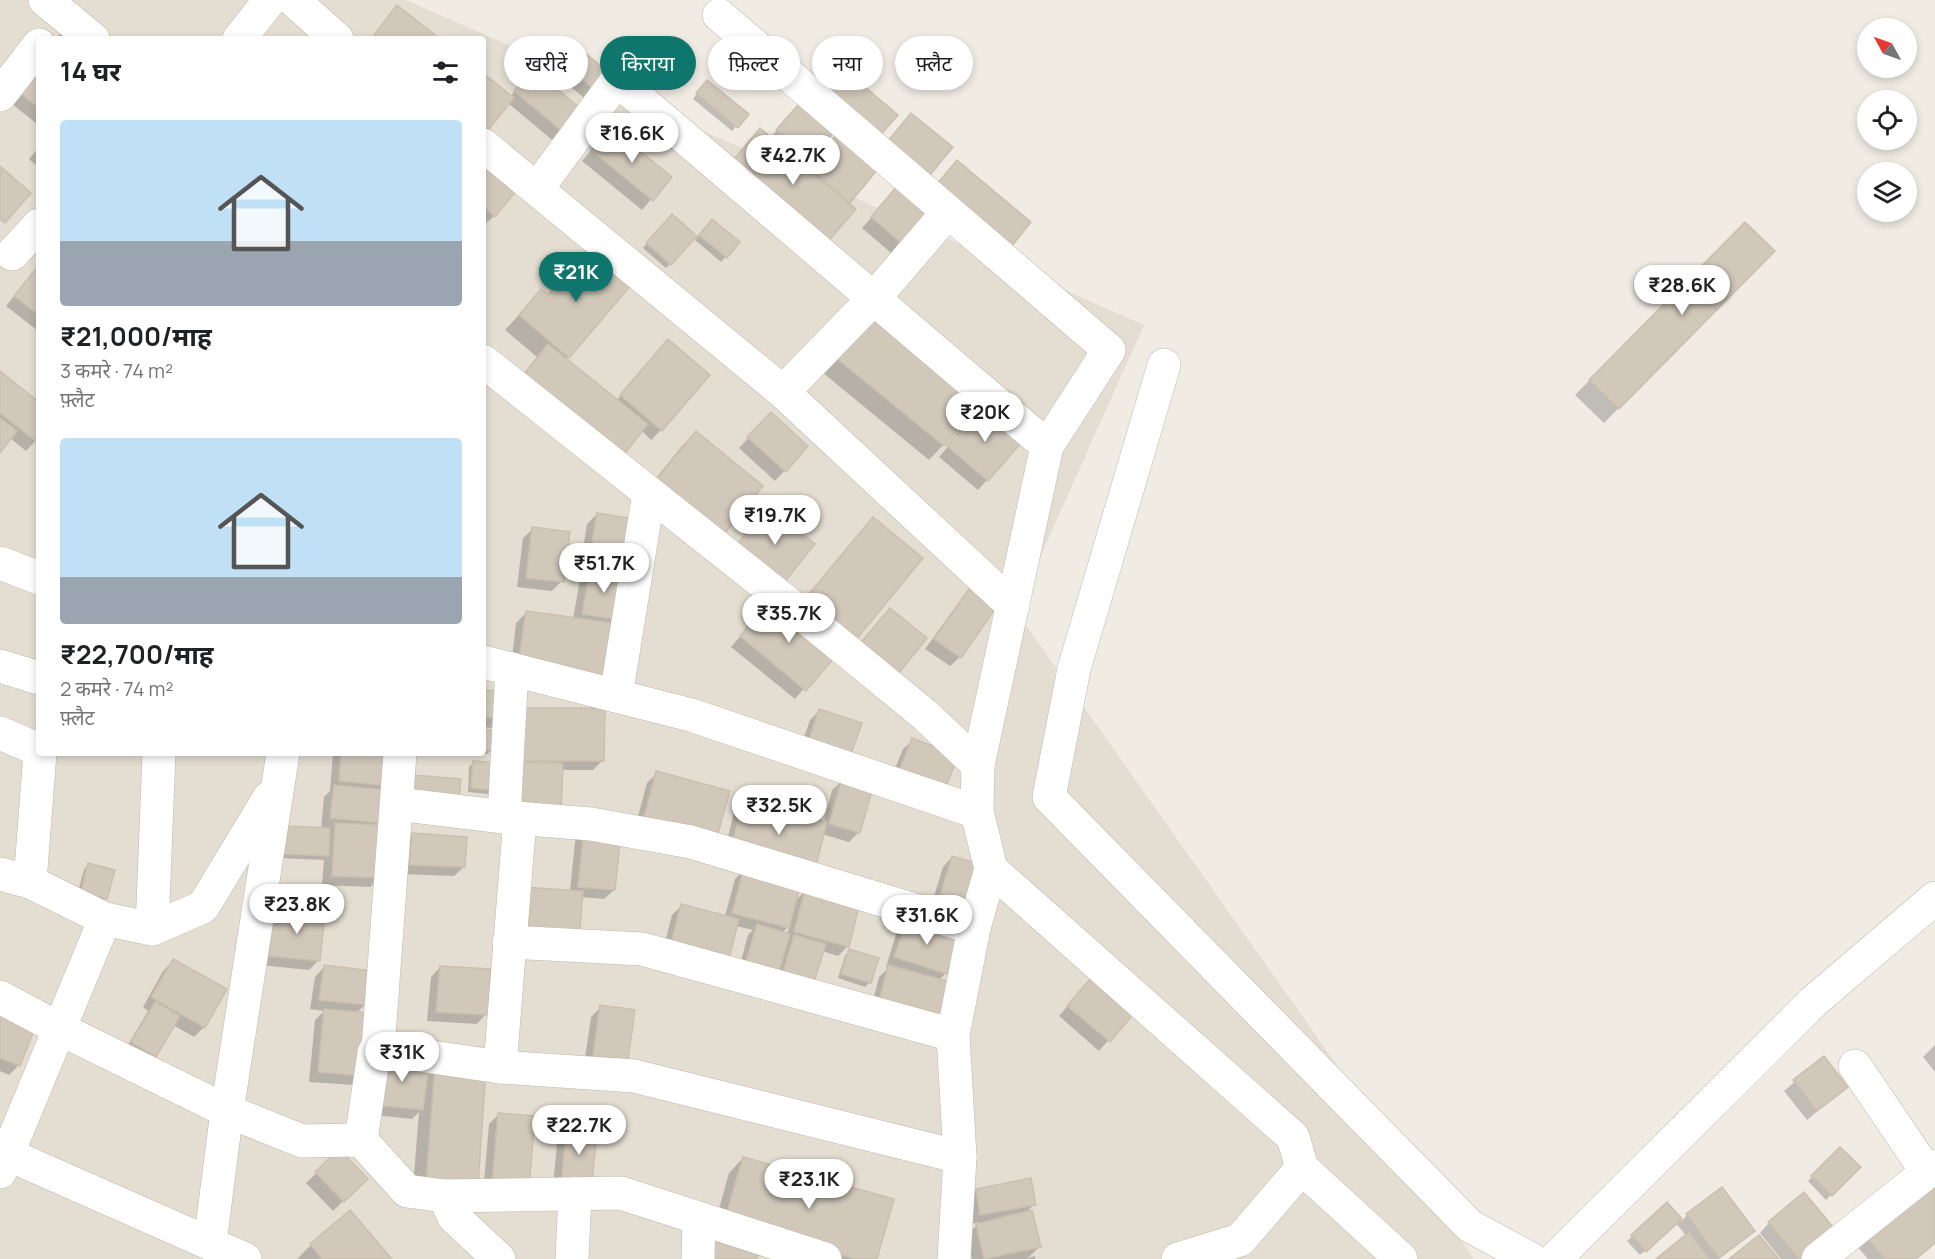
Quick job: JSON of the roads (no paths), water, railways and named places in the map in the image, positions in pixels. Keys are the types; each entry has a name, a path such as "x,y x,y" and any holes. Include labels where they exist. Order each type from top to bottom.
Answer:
{"street":[{"path":"241,36 270,0"},
{"path":"293,0 334,36"},
{"path":"719,15 1110,350 1047,446 978,765 977,812 991,869 974,928 953,1035 960,1157 954,1259"},
{"path":"51,18 87,36"},
{"path":"0,95 36,49"},
{"path":"537,189 617,80 875,297 1047,446"},
{"path":"486,147 783,392 1013,606"},
{"path":"783,392 875,297 948,212"},
{"path":"12,254 36,228"},
{"path":"486,364 925,715 978,765"},
{"path":"1164,365 1074,669 1049,797 1470,1226 1531,1259"},
{"path":"616,696 649,493"},
{"path":"0,563 36,577"},
{"path":"0,666 36,677"},
{"path":"500,1067 509,942 512,817 497,666 691,715 977,812"},
{"path":"0,733 36,751"},
{"path":"38,756 15,878 105,919 152,929 203,907 280,769"},
{"path":"152,929 159,756"},
{"path":"361,1140 374,1053 378,1049 400,756"},
{"path":"210,1243 227,1111 280,769"},
{"path":"397,804 591,824 691,842 974,928"},
{"path":"991,869 1293,1137 1302,1168 1401,1259"},
{"path":"1555,1259 1813,1002 1935,898"},
{"path":"105,919 2,1158 245,1259"},
{"path":"509,942 642,949 953,1035"},
{"path":"0,997 227,1111 302,1141 361,1140 407,1191 444,1196 621,1193 815,1258"},
{"path":"378,1049 500,1067 634,1076 960,1157"},
{"path":"1818,1259 1931,1169 1855,1066"},
{"path":"1178,1259 1240,1240 1302,1168"},
{"path":"572,1259 575,1194"},
{"path":"444,1196 454,1217 499,1259"},
{"path":"698,1259 699,1218"}]}
